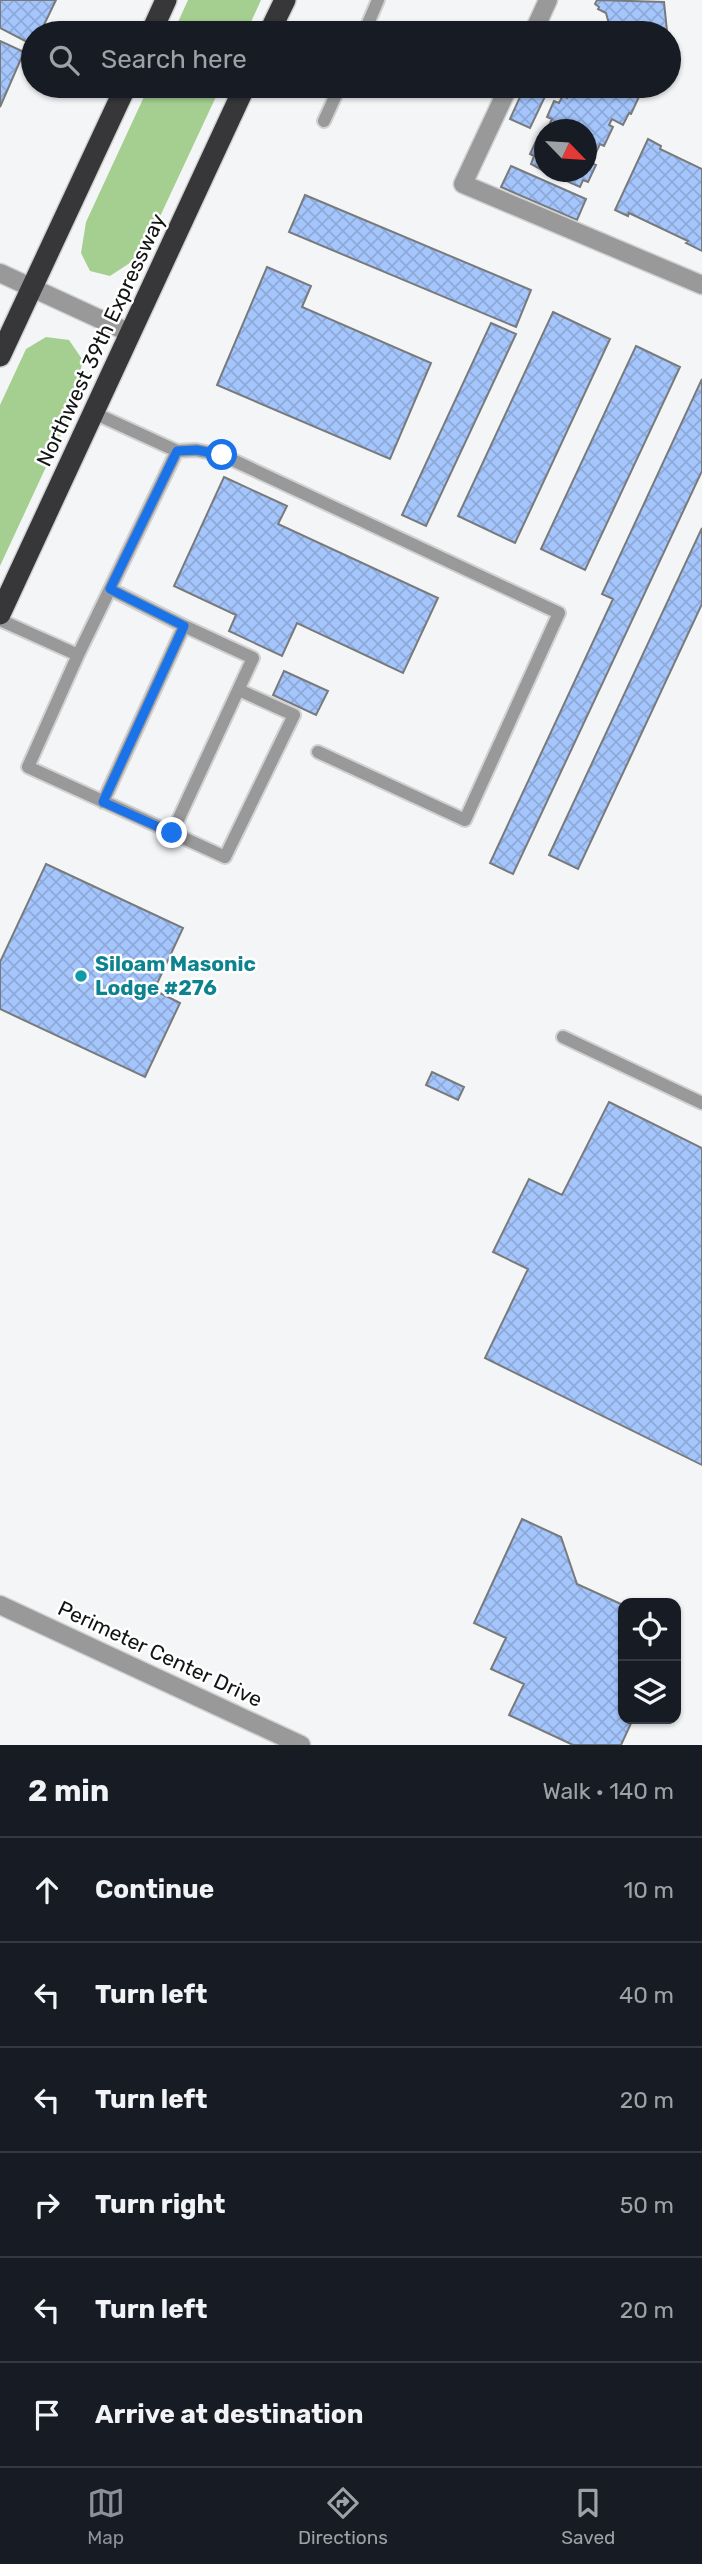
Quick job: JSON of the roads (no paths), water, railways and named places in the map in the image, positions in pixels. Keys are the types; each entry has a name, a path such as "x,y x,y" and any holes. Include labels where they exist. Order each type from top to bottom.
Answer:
{"highway":[{"path":"156,21 166,0"},
{"path":"275,21 285,0"},
{"path":"0,356 120,98"},
{"name":"Northwest 39th Expressway","path":"0,614 239,98"}],"street":[{"path":"538,21 548,0"},
{"path":"503,98 463,184 702,285"},
{"path":"0,272 130,333"},
{"name":"Perimeter Center Drive","path":"0,1605 301,1745"}],"lane":[{"path":"370,21 378,0"},
{"path":"324,121 335,98"},
{"path":"94,413 177,451 197,450 222,455 559,613 465,820 318,752"},
{"path":"177,451 78,655 28,767 225,857 294,715 239,690"},
{"path":"110,589 253,658 172,833"},
{"path":"0,620 78,655"},
{"path":"103,802 184,626"},
{"path":"563,1037 702,1103"}],"place":[{"name":"Siloam Masonic Lodge #276","path":"81,976"}]}
